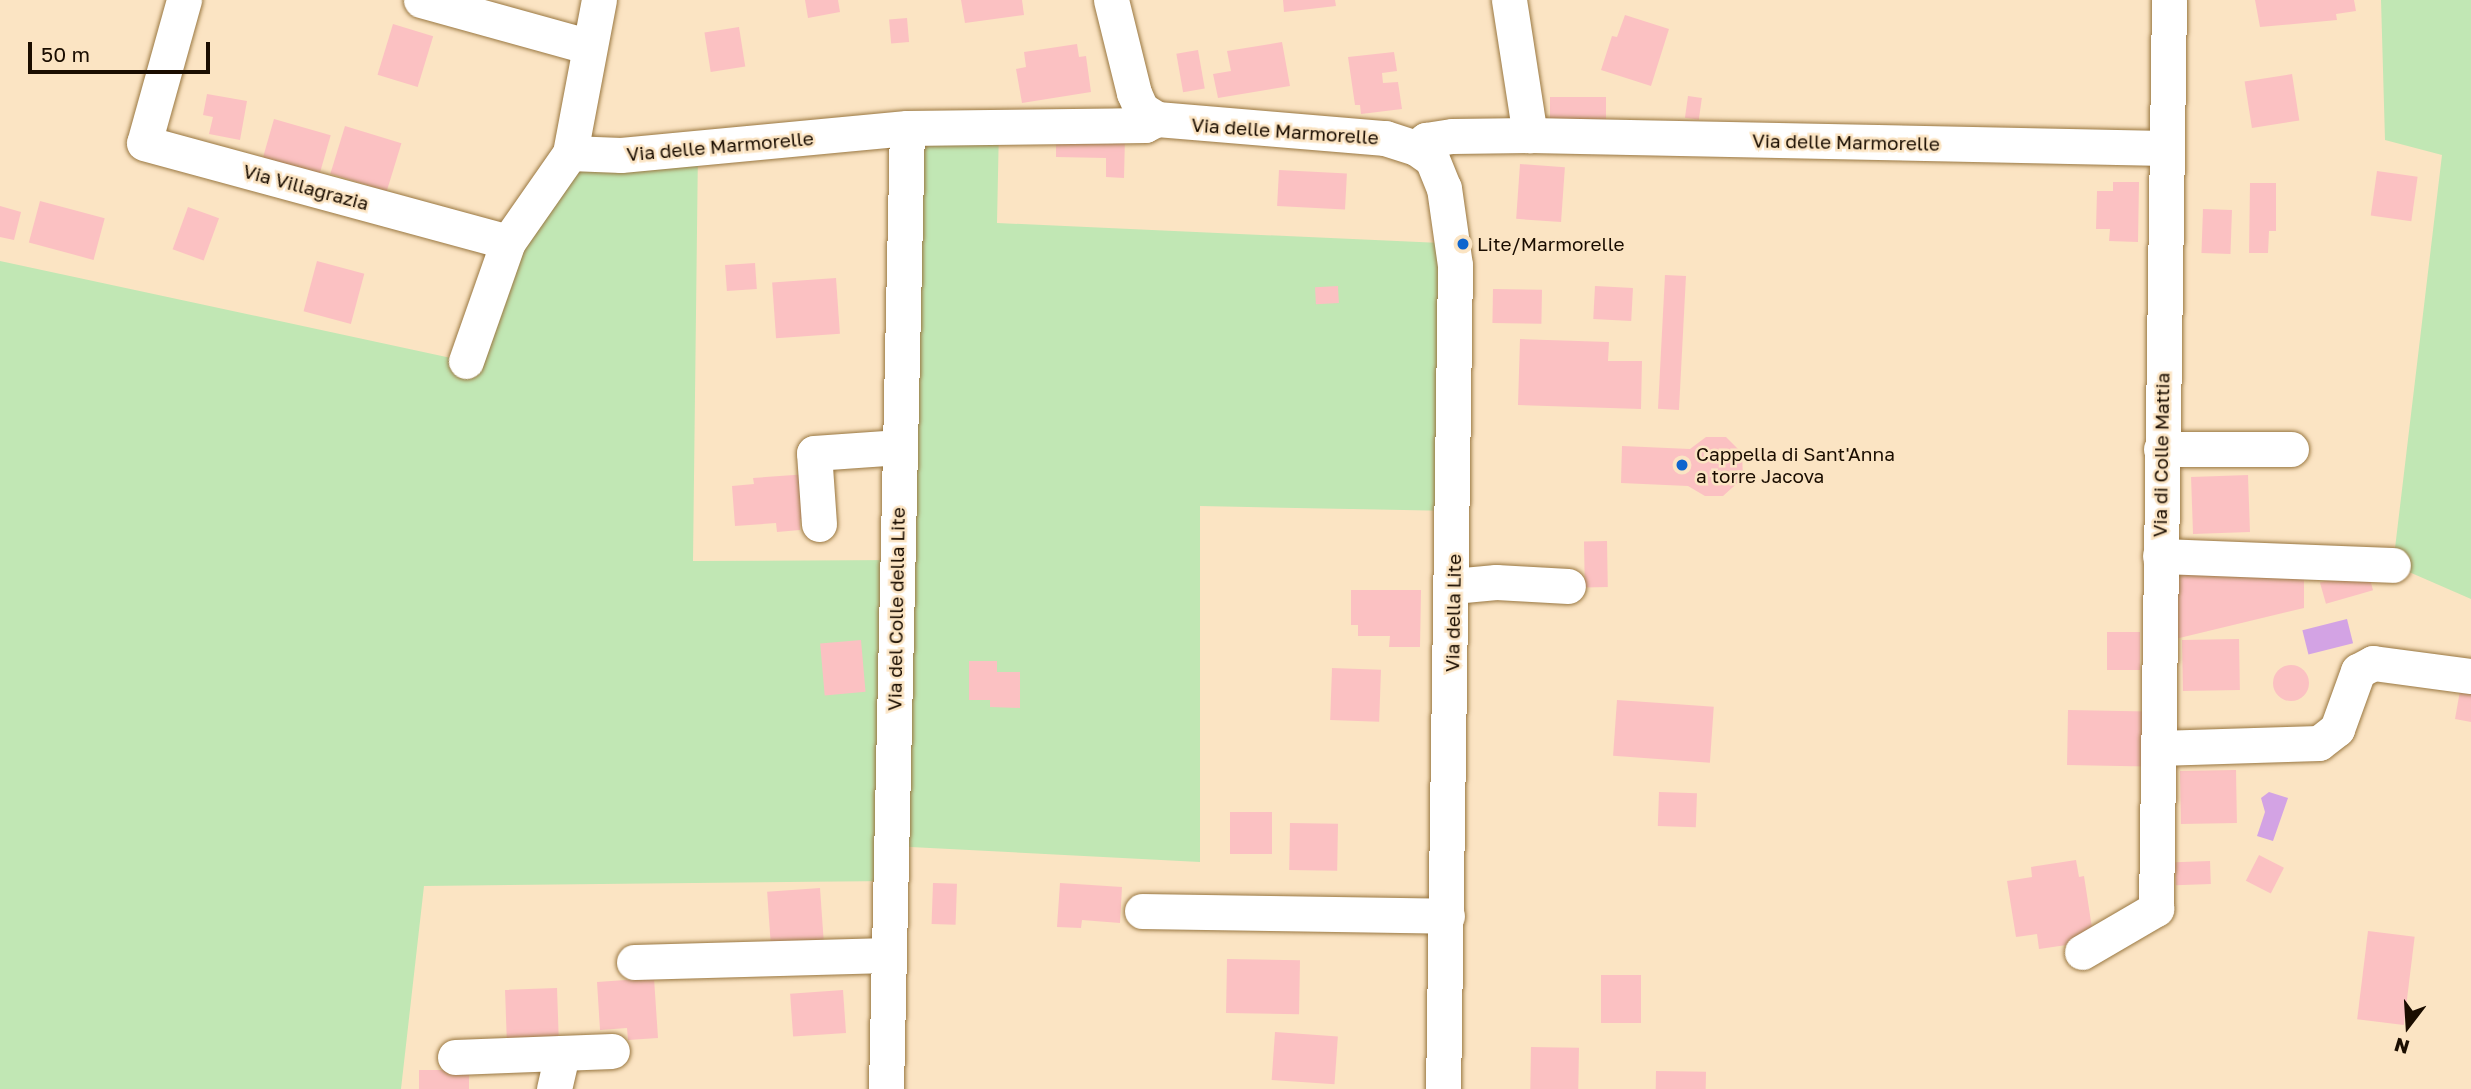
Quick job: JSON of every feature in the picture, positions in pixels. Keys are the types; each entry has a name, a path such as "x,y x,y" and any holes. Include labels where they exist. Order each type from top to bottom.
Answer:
{"street":[{"name":"Via Villagrazia","path":"184,0 144,143 508,242"},
{"path":"421,0 587,46"},
{"path":"466,361 508,242 570,153 587,46 599,0"},
{"path":"1111,0 1134,93 1141,109 1157,120"},
{"path":"1509,0 1530,135"},
{"name":"Via di Colle Mattia","path":"2082,952 2156,909 2169,0"},
{"name":"Via delle Marmorelle","path":"570,153 621,155 907,128 1145,125 1157,120 1356,134 1416,148 1426,140 1451,136 1530,135 2165,148"},
{"name":"Via del Colle della Lite","path":"886,1089 907,128"},
{"name":"Via della Lite","path":"1416,148 1439,170 1455,265 1453,586 1443,1089"},
{"path":"820,524 814,453 900,447"},
{"path":"2161,449 2291,449"},
{"path":"2160,556 2393,565"},
{"path":"1453,586 1496,582 1568,586"},
{"path":"2158,748 2319,743 2337,729 2358,671 2373,663 2471,676"},
{"path":"1142,911 1447,916"},
{"path":"634,962 888,955"},
{"path":"455,1057 612,1051"},
{"path":"554,1089 562,1053"}],"green space":[{"path":"2381,0 2471,0 2471,599 2393,565 2442,155 2385,140"},
{"path":"999,126 997,223 1463,244 1454,511 1200,506 1200,862 891,846 890,881 424,886 401,1089 0,1089 0,261 465,361 570,153 698,148 693,561 897,560 907,128"}],"shaded area":[{"path":"2347,619 2353,643 2308,654 2302,630"},
{"path":"2269,792 2288,798 2273,841 2257,836 2265,812 2261,798"}],"building":[{"path":"805,0 838,0 840,12 808,18"},
{"path":"961,0 1022,0 1024,15 965,23"},
{"path":"1283,0 1335,0 1336,6 1284,12"},
{"path":"2255,0 2354,0 2356,11 2336,14 2337,20 2260,27"},
{"path":"1625,15 1669,29 1651,86 1601,70 1612,36 1617,37"},
{"path":"907,18 909,42 891,43 889,20"},
{"path":"393,24 433,36 418,87 378,75"},
{"path":"739,27 745,67 711,72 704,32"},
{"path":"1282,42 1290,86 1218,98 1213,74 1231,71 1227,51"},
{"path":"1077,44 1079,57 1086,56 1091,92 1022,103 1016,69 1026,67 1024,52"},
{"path":"1198,50 1205,88 1183,92 1176,54"},
{"path":"1394,52 1397,71 1382,73 1383,83 1398,82 1402,109 1361,114 1360,105 1355,105 1348,57"},
{"path":"2292,74 2299,120 2252,128 2245,82"},
{"path":"207,94 247,101 240,140 209,134 213,117 203,115"},
{"path":"1688,96 1702,98 1699,120 1685,118"},
{"path":"1550,97 1606,97 1606,121 1550,121"},
{"path":"274,119 331,135 318,179 262,162"},
{"path":"345,126 401,143 387,191 330,174"},
{"path":"1056,135 1125,137 1124,178 1106,177 1106,158 1056,157"},
{"path":"1520,164 1565,167 1561,222 1516,219"},
{"path":"1279,170 1347,174 1345,210 1277,206"},
{"path":"2377,171 2418,177 2411,221 2371,216"},
{"path":"2113,182 2139,182 2138,242 2109,241 2110,229 2096,229 2097,191 2113,191"},
{"path":"2250,183 2276,183 2276,231 2269,231 2268,253 2249,253"},
{"path":"40,201 105,218 94,260 29,243"},
{"path":"0,206 21,212 14,240 0,237"},
{"path":"188,207 219,218 204,261 173,249"},
{"path":"2203,209 2232,210 2230,254 2201,253"},
{"path":"317,261 364,274 351,324 304,311"},
{"path":"755,263 757,289 727,291 725,265"},
{"path":"1665,275 1686,276 1679,410 1658,409"},
{"path":"836,278 840,334 776,338 772,282"},
{"path":"1338,286 1339,303 1316,304 1315,287"},
{"path":"1595,286 1633,288 1631,321 1593,319"},
{"path":"1493,289 1542,290 1541,324 1492,323"},
{"path":"1520,339 1609,342 1608,361 1642,361 1641,409 1518,405"},
{"name":"Cappella di Sant'Anna a torre Jacova","path":"1706,437 1726,437 1742,453 1743,478 1723,496 1705,496 1688,486 1621,483 1622,446 1690,449"},
{"path":"808,474 812,519 800,519 800,530 777,532 776,523 735,526 732,486 754,484 753,478"},
{"path":"2248,475 2250,532 2193,534 2191,477"},
{"path":"1584,541 1607,541 1608,587 1585,587"},
{"path":"2172,568 2304,569 2304,608 2171,640"},
{"path":"2367,569 2373,590 2326,604 2320,583"},
{"path":"1351,590 1421,590 1420,647 1389,647 1390,636 1358,636 1358,625 1351,625"},
{"path":"2107,632 2140,632 2140,670 2107,670"},
{"path":"2239,639 2240,690 2183,691 2182,640"},
{"path":"861,640 866,692 825,695 820,644"},
{"path":"969,661 997,661 997,672 1020,672 1020,708 990,707 990,700 969,700"},
{"path":"2291,665 2304,670 2309,683 2304,696 2291,701 2278,696 2273,683 2278,670"},
{"path":"1332,668 1381,670 1379,722 1330,720"},
{"path":"2461,685 2471,687 2471,722 2455,719"},
{"path":"1617,700 1714,707 1710,763 1613,756"},
{"path":"2068,710 2148,711 2147,766 2067,765"},
{"path":"2236,770 2237,823 2181,824 2180,771"},
{"path":"1659,792 1697,793 1696,827 1658,826"},
{"path":"1230,812 1272,812 1272,854 1230,854"},
{"path":"1290,823 1338,824 1337,871 1289,870"},
{"path":"2259,855 2284,868 2271,894 2246,881"},
{"path":"2076,860 2079,877 2084,876 2094,941 2039,949 2037,934 2016,937 2007,881 2032,877 2031,867"},
{"path":"2210,861 2211,884 2176,885 2175,862"},
{"path":"933,883 957,884 956,925 932,924"},
{"path":"1060,883 1122,887 1120,923 1082,920 1081,928 1057,927"},
{"path":"820,888 824,950 771,954 767,892"},
{"path":"2368,931 2415,937 2404,1025 2357,1019"},
{"path":"1227,959 1300,960 1299,1014 1226,1013"},
{"path":"1601,975 1641,975 1641,1023 1601,1023"},
{"path":"654,978 658,1038 628,1040 627,1028 600,1030 597,982"},
{"path":"557,988 559,1044 507,1046 505,990"},
{"path":"843,990 846,1033 793,1037 790,994"},
{"path":"1275,1032 1338,1036 1334,1084 1272,1080"},
{"path":"1531,1047 1579,1048 1578,1089 1530,1089"},
{"path":"419,1070 469,1070 469,1089 419,1089"},
{"path":"1656,1071 1706,1072 1706,1089 1656,1089"}],"place":[{"name":"Lite/Marmorelle","path":"1463,244"},
{"name":"Cappella di Sant'Anna a torre Jacova","path":"1682,465"}]}
